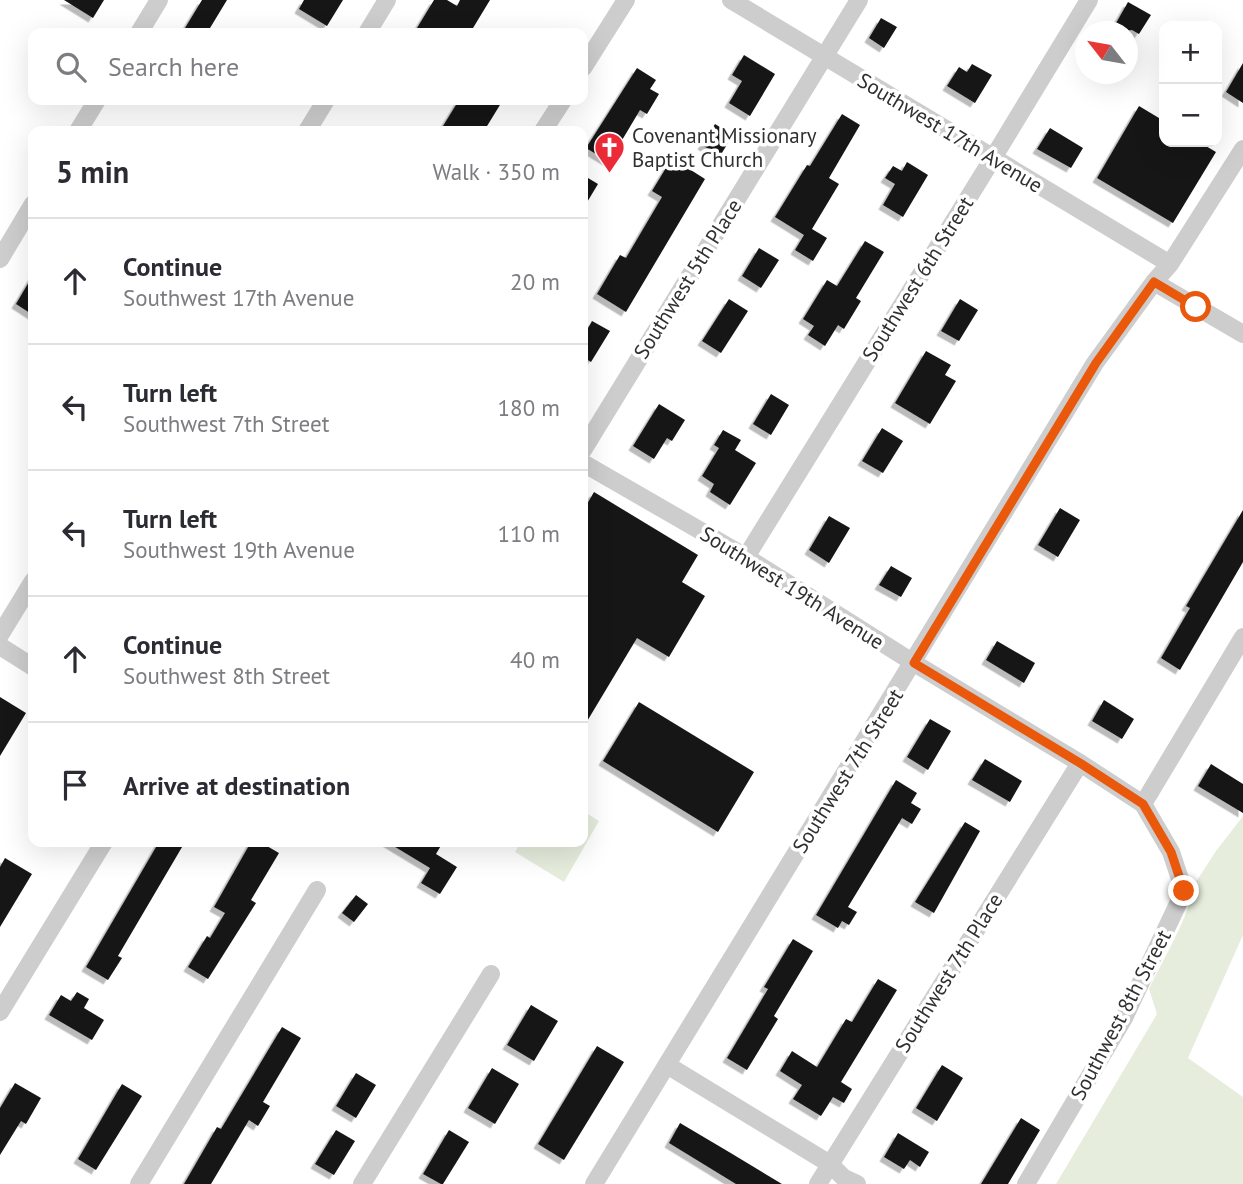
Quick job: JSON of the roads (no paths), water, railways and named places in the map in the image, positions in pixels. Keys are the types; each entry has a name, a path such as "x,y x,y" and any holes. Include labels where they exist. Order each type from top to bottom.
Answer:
{"street":[{"path":"142,28 159,0"},
{"path":"370,28 387,0"},
{"path":"588,60 626,0"},
{"name":"Southwest 17th Avenue","path":"731,0 1170,264"},
{"name":"Southwest 5th Place","path":"588,442 859,0"},
{"name":"Southwest 6th Street","path":"746,557 1088,0"},
{"path":"81,126 94,105"},
{"path":"310,126 323,105"},
{"path":"545,126 560,105"},
{"name":"Southwest 7th Street","path":"594,1184 1096,363 1170,264 1243,149"},
{"path":"0,259 28,212"},
{"path":"1154,282 1243,334"},
{"name":"Southwest 19th Avenue","path":"588,466 746,557 1143,804"},
{"path":"0,635 28,588"},
{"path":"1143,804 1243,637"},
{"path":"0,646 28,664"},
{"name":"Southwest 7th Place","path":"818,1184 1080,763"},
{"name":"Southwest 8th Street","path":"1026,1184 1124,1018 1184,891 1171,852 1143,804"},
{"path":"0,1012 101,847"},
{"path":"139,1184 317,890"},
{"path":"362,1184 491,974"},
{"path":"667,1065 830,1164 844,1178 857,1184"}],"place":[{"name":"Covenant Missionary Baptist Church","path":"609,175"}]}
